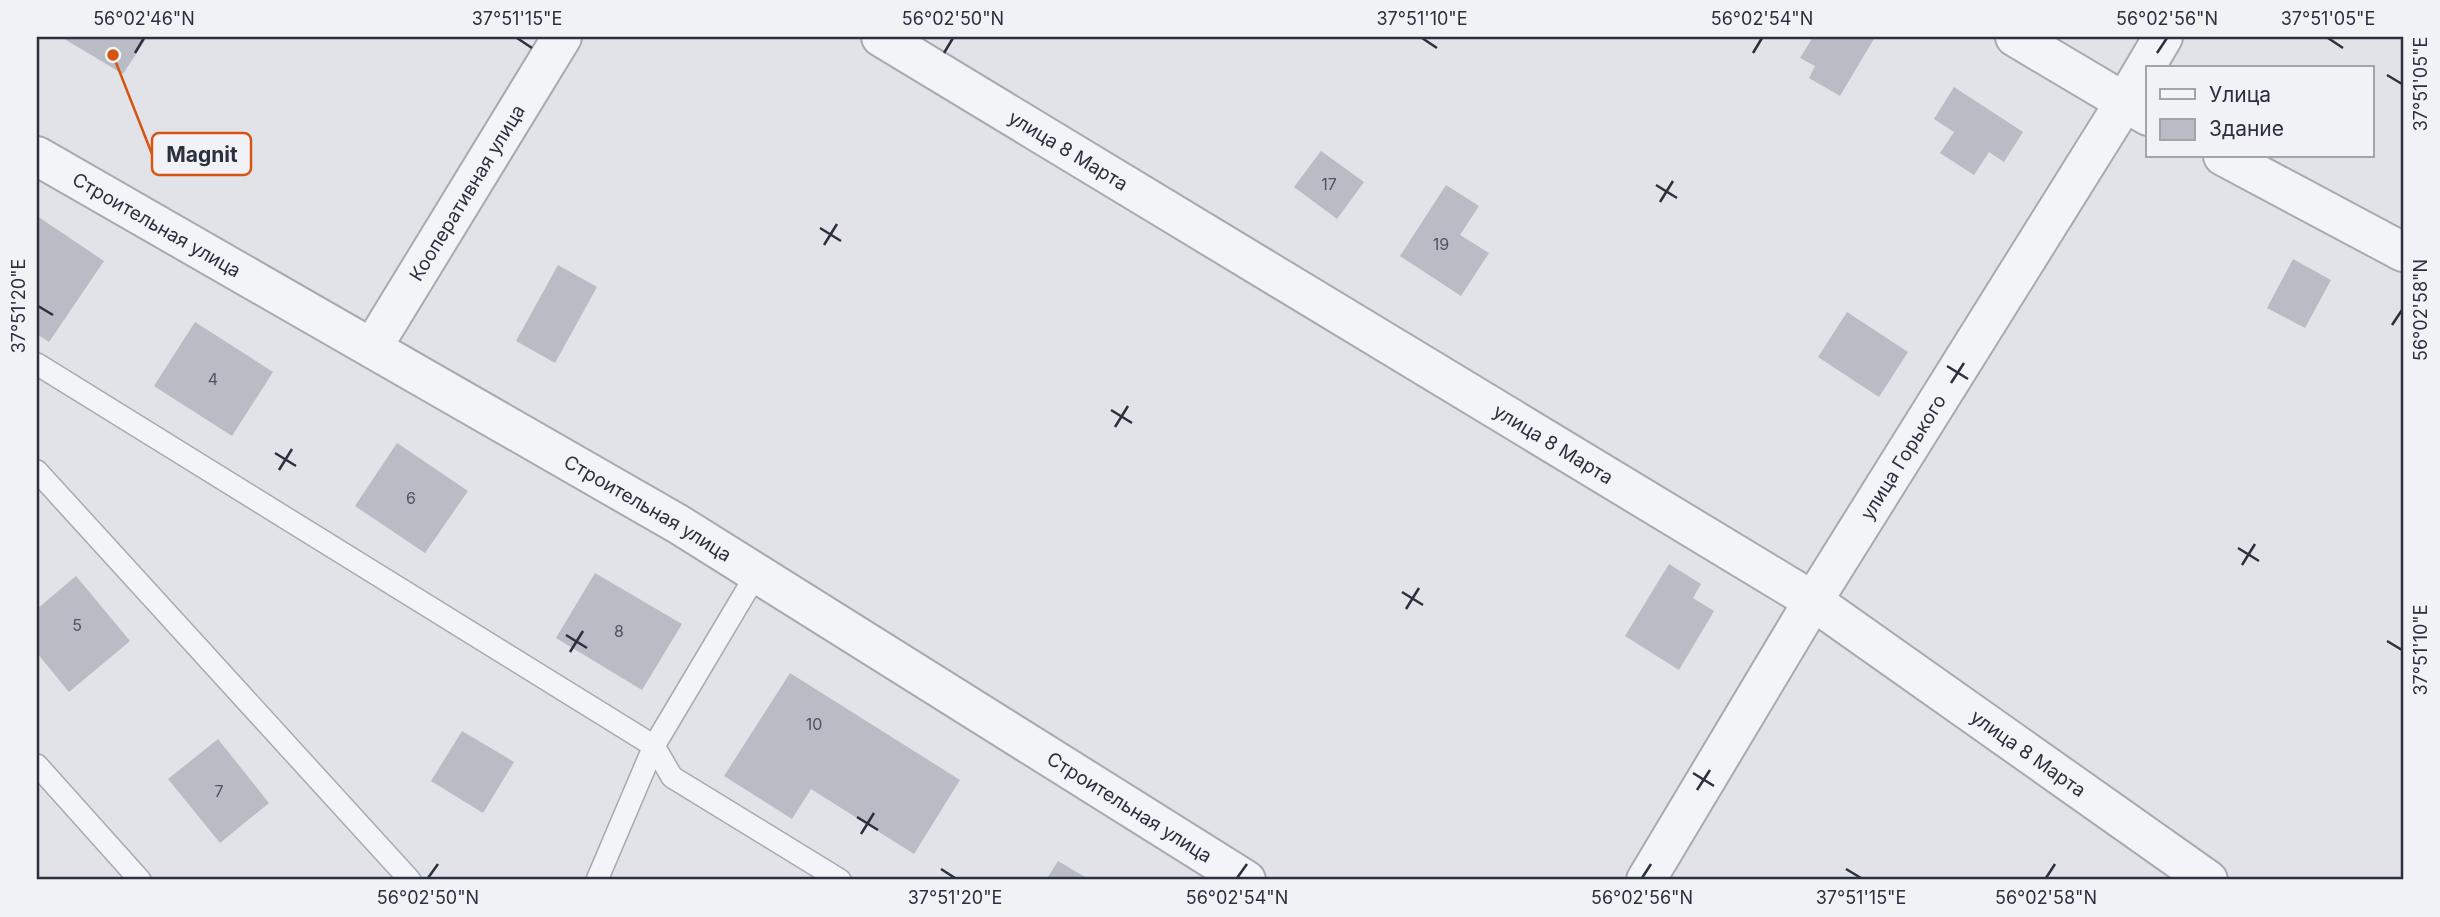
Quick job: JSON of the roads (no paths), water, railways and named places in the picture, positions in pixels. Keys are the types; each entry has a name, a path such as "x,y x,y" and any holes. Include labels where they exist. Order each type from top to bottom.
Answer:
{"street":[{"name":"Кооперативная улица","path":"372,348 562,37"},
{"name":"улица 8 Марта","path":"881,37 1813,601 2207,880"},
{"path":"2015,37 2136,109"},
{"name":"улица Горького","path":"2152,66 2163,37"},
{"name":"улица Горького","path":"1647,880 1813,601 2136,109 2146,82"},
{"name":"Строительная улица","path":"37,156 678,524 1246,880"},
{"path":"2227,158 2403,252"}],"lane":[{"path":"37,364 654,746 672,777 840,880"},
{"path":"37,471 410,880"},
{"path":"597,880 654,746 757,573"},
{"path":"37,765 140,880"}],"place":[{"name":"Magnit","path":"113,55"}]}
